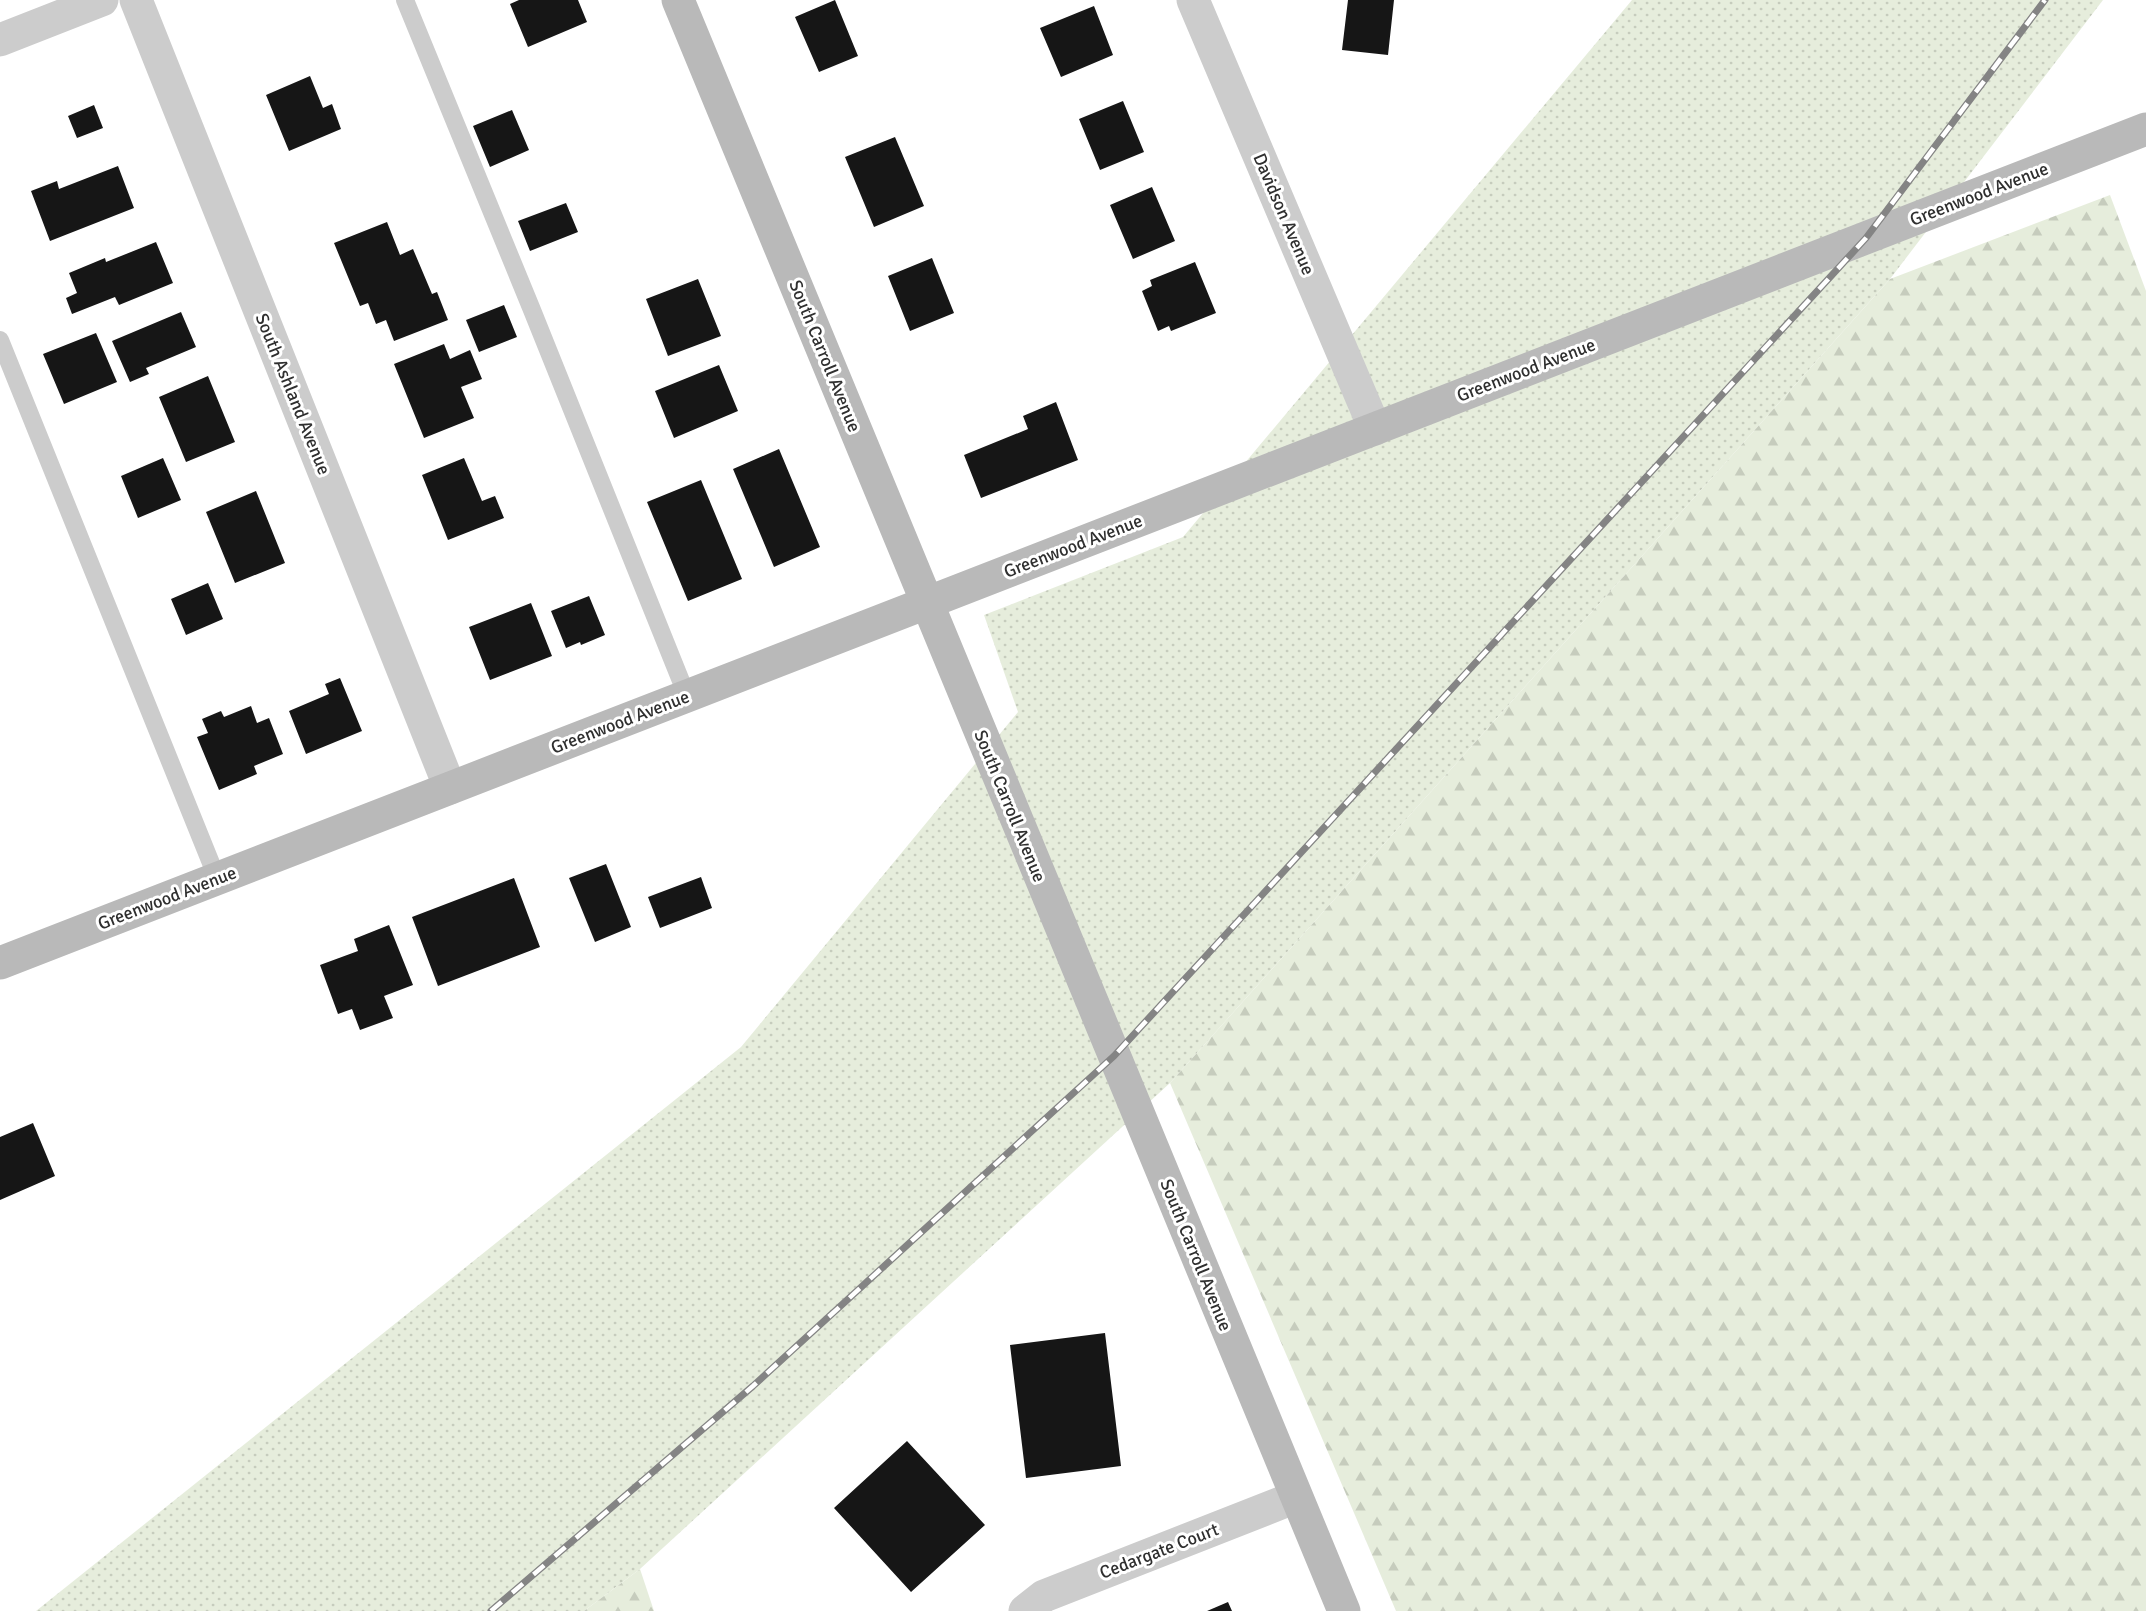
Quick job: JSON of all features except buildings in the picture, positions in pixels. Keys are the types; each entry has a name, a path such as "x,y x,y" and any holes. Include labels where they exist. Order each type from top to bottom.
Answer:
{"street":[{"path":"0,40 102,0"},
{"name":"South Ashland Avenue","path":"136,0 450,788"},
{"name":"South Carroll Avenue","path":"678,0 1344,1611"},
{"name":"Davidson Avenue","path":"1193,0 1375,429"},
{"name":"Greenwood Avenue","path":"0,963 2146,129"},
{"name":"Cedargate Court","path":"1025,1611 1044,1596 1296,1497"}],"lane":[{"path":"405,0 687,696"},
{"path":"0,340 218,878"}],"green space":[{"path":"1632,0 2103,0 1890,279 1170,1083 640,1569 584,1611 36,1611 741,1047 1018,712 984,615 1183,537"},
{"path":"2110,195 2146,291 2146,1611 1396,1611 1170,1083 1890,279"},
{"path":"640,1569 654,1611 584,1611"}],"railway":[{"path":"491,1611 753,1386 1114,1056 1866,238 2045,0"}]}
